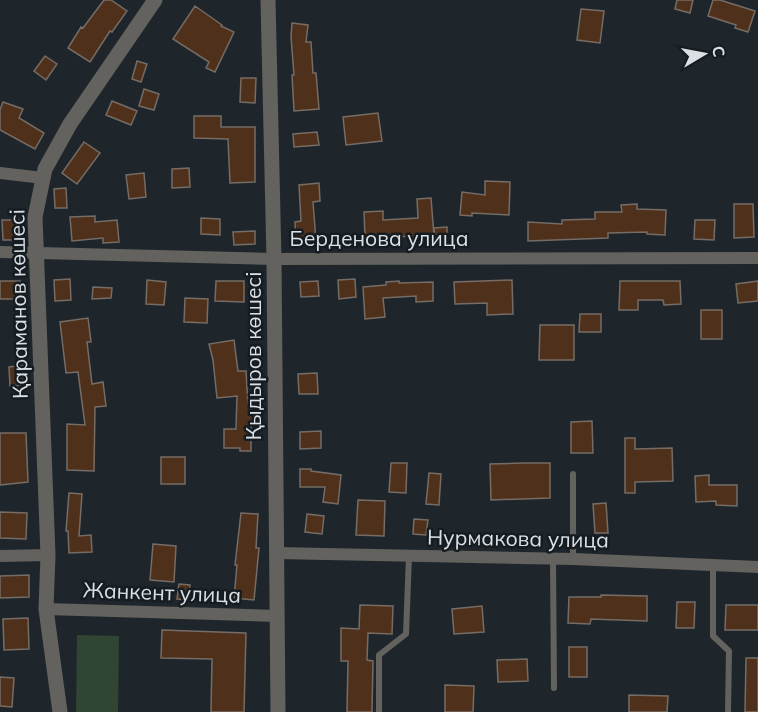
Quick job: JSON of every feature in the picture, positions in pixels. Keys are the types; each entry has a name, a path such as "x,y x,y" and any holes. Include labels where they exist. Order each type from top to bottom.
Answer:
{"street":[{"name":"Қараманов көшесі","path":"60,712 46,609 48,555 35,217 45,169 70,124 155,0"},
{"name":"Қыдыров көшесі","path":"268,0 274,259 278,712"},
{"path":"0,173 43,178"},
{"name":"Берденова улица","path":"0,252 274,259 758,258"},
{"name":"Нурмакова улица","path":"277,553 553,559 758,567"},
{"path":"0,556 48,555"},
{"name":"Жанкент улица","path":"46,609 277,616"}],"lane":[{"path":"573,474 573,560"},
{"path":"379,712 379,655 406,634 409,556"},
{"path":"553,559 554,688"},
{"path":"713,564 713,636 729,651 728,712"}],"green space":[{"path":"77,635 119,636 118,712 76,712"}],"building":[{"path":"104,0 111,0 127,11 112,32 110,31 90,62 68,48 81,27 83,28"},
{"path":"677,0 693,0 690,13 675,9"},
{"path":"713,0 755,11 748,32 735,28 736,25 708,16"},
{"path":"195,6 221,26 234,32 215,72 206,68 209,62 173,39"},
{"path":"581,9 604,11 600,43 577,40"},
{"path":"292,23 308,25 306,42 311,42 319,109 294,111"},
{"path":"45,56 57,64 46,80 34,71"},
{"path":"137,61 147,64 141,82 132,79"},
{"path":"241,78 256,78 255,103 240,102"},
{"path":"144,89 159,94 154,110 139,106"},
{"path":"112,101 137,111 131,125 106,115"},
{"path":"3,102 23,109 19,118 44,133 35,149 0,130 0,110"},
{"path":"378,113 382,141 346,145 343,117"},
{"path":"194,116 221,116 221,127 255,127 255,182 230,183 228,139 194,138"},
{"path":"317,132 319,145 294,147 293,134"},
{"path":"84,142 100,153 77,184 62,173"},
{"path":"189,168 190,187 172,188 172,169"},
{"path":"144,173 146,197 129,199 126,175"},
{"path":"485,181 510,182 509,215 472,213 472,216 460,215 462,192 485,195"},
{"path":"319,183 320,201 313,202 316,241 296,242 295,222 301,221 299,185"},
{"path":"66,188 67,208 55,208 54,189"},
{"path":"431,198 434,236 365,237 364,212 383,211 383,220 418,218 417,199"},
{"path":"637,204 637,209 666,210 665,235 647,234 647,232 608,233 608,238 528,241 528,222 562,224 562,220 595,219 595,212 622,212 621,205"},
{"path":"734,204 753,204 754,237 734,238"},
{"path":"95,216 95,222 117,220 119,242 103,243 103,238 72,241 70,217"},
{"path":"201,218 220,219 220,235 201,234"},
{"path":"2,220 19,220 19,240 3,240"},
{"path":"695,220 715,220 714,240 694,239"},
{"path":"447,227 447,238 435,239 434,228"},
{"path":"255,231 255,244 234,245 233,232"},
{"path":"70,279 71,300 55,301 54,280"},
{"path":"355,279 356,297 339,299 338,280"},
{"path":"147,280 166,282 164,305 146,304"},
{"path":"512,280 513,314 487,315 487,303 455,304 454,282"},
{"path":"0,281 20,281 20,299 0,299"},
{"path":"216,281 244,281 244,302 215,301"},
{"path":"318,281 319,296 301,297 300,282"},
{"path":"399,281 399,283 433,282 433,301 416,302 416,296 383,298 385,317 365,319 363,287 386,285 386,282"},
{"path":"620,281 680,281 681,304 664,305 663,300 638,300 638,310 619,310"},
{"path":"758,281 758,301 738,303 736,284"},
{"path":"93,287 112,288 111,298 92,299"},
{"path":"185,298 208,299 207,323 184,322"},
{"path":"701,310 722,310 722,339 701,339"},
{"path":"580,314 601,314 601,332 579,332"},
{"path":"88,318 91,342 87,342 92,384 103,382 106,406 95,407 94,471 67,470 67,424 85,425 78,372 66,373 60,322"},
{"path":"540,325 574,325 574,360 539,360"},
{"path":"234,340 238,371 246,371 248,404 258,404 257,423 251,423 251,451 224,448 224,429 236,429 237,396 217,398 209,344"},
{"path":"25,365 26,385 10,386 9,367"},
{"path":"317,373 318,394 299,394 298,374"},
{"path":"592,421 593,453 571,453 571,422"},
{"path":"321,431 321,448 300,449 300,432"},
{"path":"0,433 26,433 28,482 0,485"},
{"path":"625,438 635,438 635,449 672,448 673,481 635,482 635,493 625,493"},
{"path":"161,457 185,457 185,484 161,484"},
{"path":"391,463 407,463 406,493 389,492"},
{"path":"550,463 550,498 491,500 490,464"},
{"path":"300,469 341,475 338,504 323,502 325,487 300,487"},
{"path":"429,473 441,474 439,505 426,504"},
{"path":"709,475 709,485 737,485 737,506 716,505 716,501 696,502 695,476"},
{"path":"69,493 82,494 79,536 91,535 92,552 69,553 68,531 66,531"},
{"path":"358,500 385,501 384,536 356,535"},
{"path":"606,503 608,533 595,533 593,504"},
{"path":"0,512 27,513 26,539 0,538"},
{"path":"241,513 258,514 256,548 259,548 254,600 234,598"},
{"path":"307,514 324,516 322,534 305,532"},
{"path":"414,519 428,520 426,535 413,534"},
{"path":"153,544 176,546 174,582 150,580"},
{"path":"29,575 29,597 0,598 0,576"},
{"path":"179,584 190,585 189,600 177,599"},
{"path":"601,595 647,596 647,621 591,619 590,624 568,623 569,597 601,597"},
{"path":"677,602 695,602 694,628 676,628"},
{"path":"360,605 393,606 392,634 368,633 367,660 373,661 372,712 347,712 348,661 341,661 341,628 359,629"},
{"path":"726,605 758,605 758,630 725,630"},
{"path":"482,606 484,632 454,634 452,609"},
{"path":"28,618 29,649 4,650 3,619"},
{"path":"162,630 246,633 244,712 211,712 212,659 161,658"},
{"path":"569,647 587,647 587,677 569,677"},
{"path":"746,658 758,658 758,712 745,712"},
{"path":"527,659 528,681 498,682 497,660"},
{"path":"0,677 14,678 12,707 0,706"},
{"path":"445,685 474,686 473,712 445,712"},
{"path":"629,695 668,696 667,712 629,712"}]}
